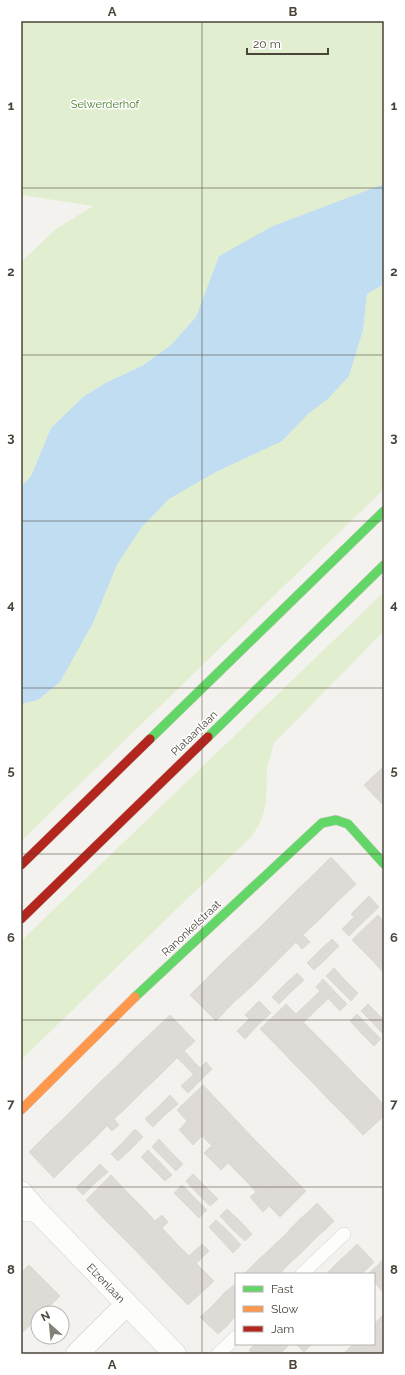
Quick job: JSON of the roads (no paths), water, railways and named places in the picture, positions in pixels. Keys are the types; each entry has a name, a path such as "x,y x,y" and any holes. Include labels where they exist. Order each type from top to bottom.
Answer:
{"main road":[{"path":"21,865 384,510"},
{"name":"Plataanlaan","path":"21,919 384,565"},
{"name":"Ranonkelstraat","path":"21,1110 154,978 322,823 336,820 348,824 384,864"}],"street":[{"name":"Elzenlaan","path":"21,1192 29,1211 127,1304 175,1354"},
{"path":"77,1354 127,1304"}],"lane":[{"path":"303,1273 344,1234"},
{"path":"218,1354 235,1338"}],"water":[{"path":"384,184 384,284 367,294 363,330 349,376 328,399 309,413 282,441 216,472 169,499 141,528 117,565 93,623 60,682 38,700 21,704 21,487 31,476 51,428 83,397 105,383 142,366 171,345 196,317 219,256 273,226"}],"park label":[{"name":"Selwerderhof","path":"105,104"}]}
